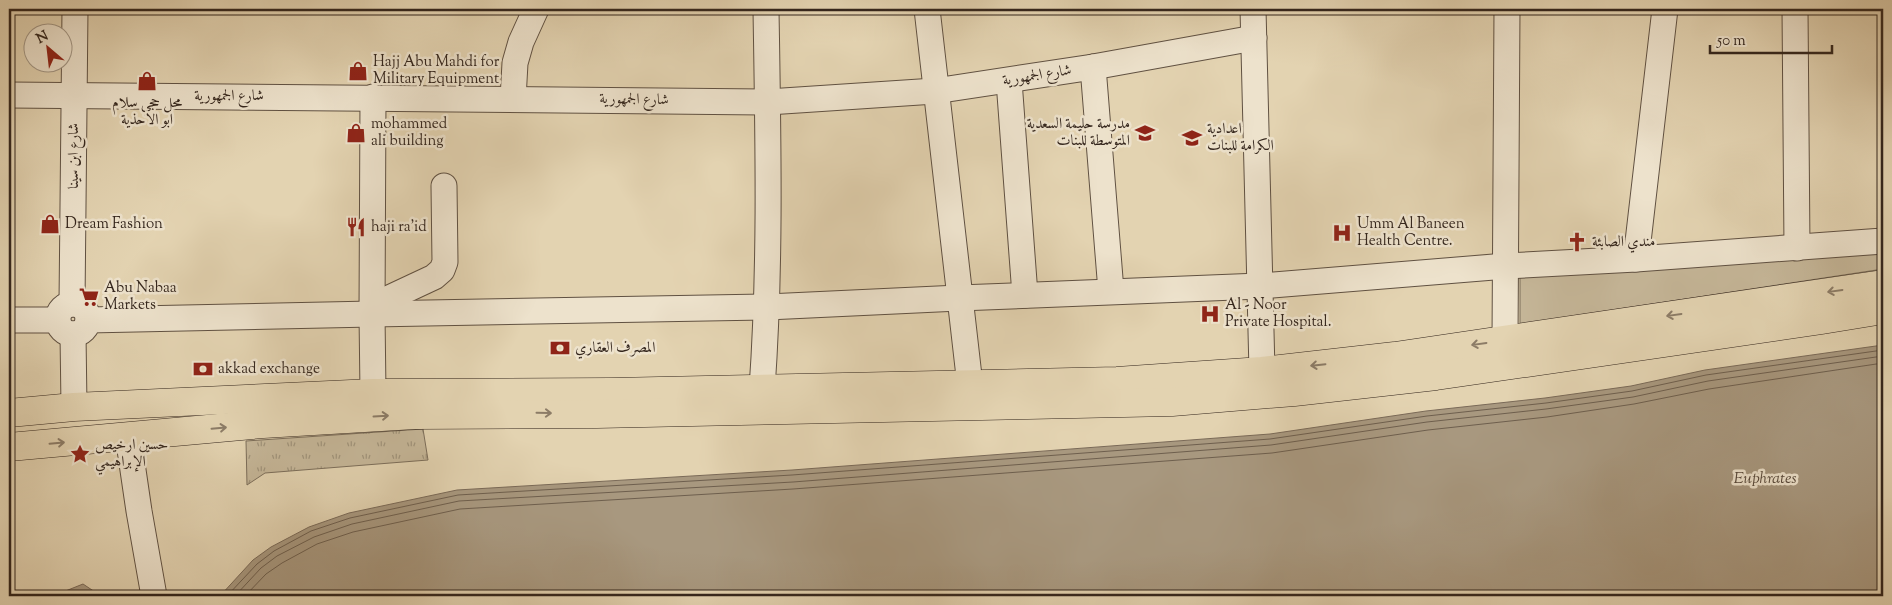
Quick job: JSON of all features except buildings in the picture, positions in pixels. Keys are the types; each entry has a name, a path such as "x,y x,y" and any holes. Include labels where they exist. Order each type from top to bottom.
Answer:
{"main road":[{"path":"9,447 273,423 414,415 597,414 859,398 970,385 1117,381 1262,371 1395,356 1883,284"},
{"path":"9,413 74,407 373,393 762,389 859,398 1172,402 1294,392 1498,367 1883,310"}],"street":[{"name":"شارع ابن سينا","path":"74,407 75,9"},
{"path":"513,99 515,63 521,42 536,9"},
{"path":"762,389 768,308 766,9"},
{"path":"927,9 970,385"},
{"path":"1254,9 1262,371"},
{"path":"1505,340 1507,9"},
{"path":"1636,259 1665,9"},
{"path":"1795,9 1797,248"},
{"name":"شارع الجمهورية","path":"9,95 768,102 936,91 1093,68 1254,38"},
{"path":"1093,68 1111,292"},
{"path":"1009,81 1025,295"},
{"path":"373,97 373,393"},
{"path":"372,310 434,277 442,270 445,250 444,186"},
{"path":"9,320 372,310 768,308 1025,295 1260,286 1506,266 1636,259 1883,241"},
{"path":"128,436 154,596"}],"green space":[{"path":"1883,250 1883,269 1520,324 1520,276"},
{"path":"423,429 428,460 265,473 247,485 246,441"}],"water":[{"name":"Euphrates","path":"1883,345 1883,596 220,596 253,560 271,547 309,527 349,513 457,490 792,470 1270,434 1426,411 1545,398 1631,386 1705,370"},
{"path":"83,584 101,596 53,596"}],"place":[{"name":"Hajj Abu Mahdi for Military Equipment","path":"358,71"},
{"name":"محل حجي سلام ابو الاحذية","path":"147,81"},
{"name":"mohammed ali building","path":"356,133"},
{"name":"مدرسة حليمة السعدية المتوسطة للبنات","path":"1145,133"},
{"name":"اعدادية الكرامة للبنات","path":"1192,138"},
{"name":"Dream Fashion","path":"50,224"},
{"name":"haji ra'id","path":"356,227"},
{"name":"Umm Al Baneen Health Centre.","path":"1342,233"},
{"name":"مندي الصابئة","path":"1577,242"},
{"name":"Abu Nabaa Markets","path":"89,297"},
{"name":"Al - Noor Private Hospital.","path":"1210,314"},
{"name":"المصرف العقاري","path":"560,348"},
{"name":"akkad exchange","path":"203,369"},
{"name":"حسين ارخيص الإبراهيمي","path":"80,454"}]}
